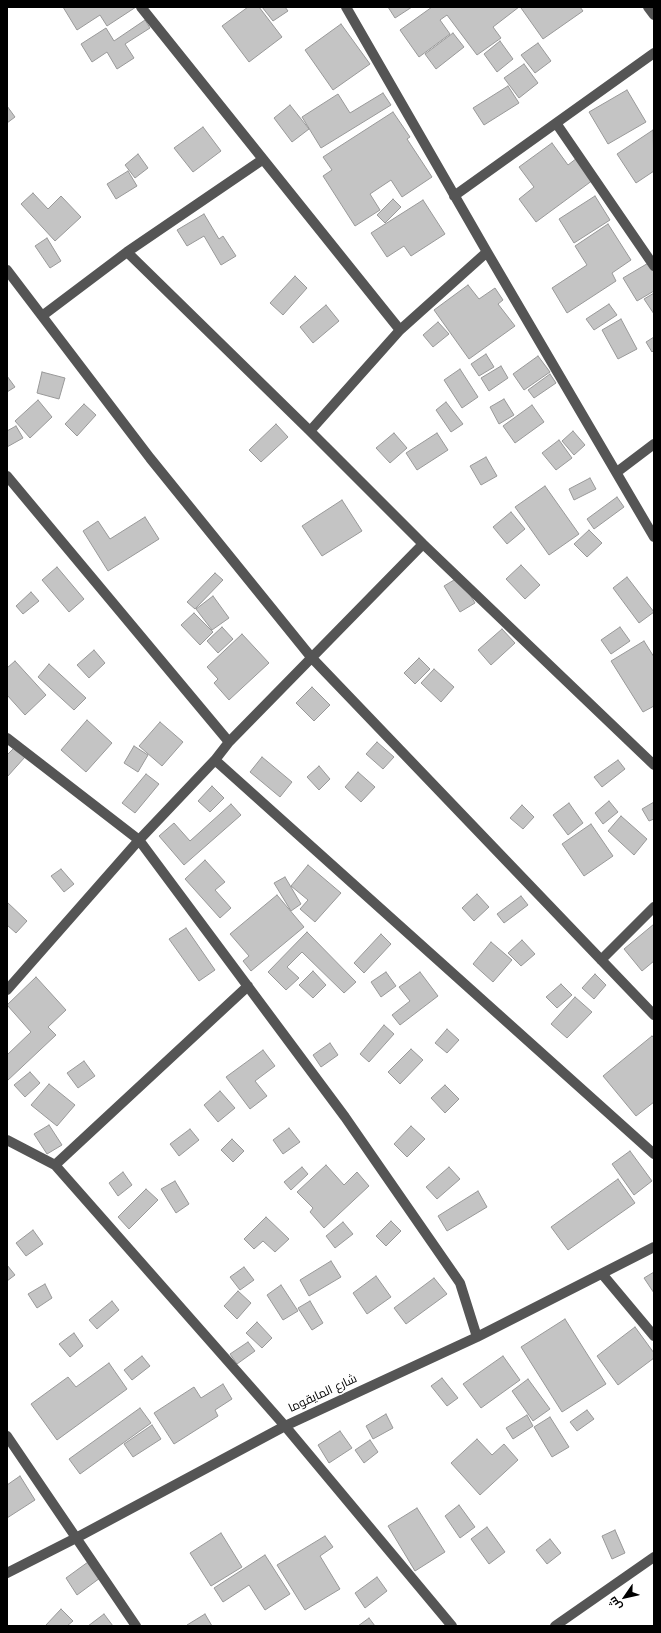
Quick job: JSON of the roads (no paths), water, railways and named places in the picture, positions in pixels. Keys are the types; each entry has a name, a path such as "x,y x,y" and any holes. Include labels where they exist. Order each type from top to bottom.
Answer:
{"street":[{"path":"141,7 262,160 400,330"},
{"path":"346,7 454,196 654,537"},
{"path":"648,7 654,15"},
{"path":"454,196 654,53"},
{"path":"556,123 654,266"},
{"path":"42,316 127,252 262,160"},
{"path":"127,252 423,544 654,765"},
{"path":"310,431 400,330 487,252"},
{"path":"7,270 150,458 311,657 654,1015"},
{"path":"617,472 654,444"},
{"path":"7,476 229,742"},
{"path":"7,990 139,840 215,760 229,742 423,544"},
{"path":"7,738 139,840 345,1117 460,1283 477,1337"},
{"path":"215,760 654,1154"},
{"path":"600,960 654,907"},
{"path":"55,1165 248,986"},
{"path":"7,1140 55,1165 285,1426 452,1626"},
{"name":"شارع المايقوما","path":"7,1573 76,1538 285,1426 477,1337 603,1275 654,1247"},
{"path":"603,1275 654,1336"},
{"path":"7,1436 136,1626"},
{"path":"555,1626 654,1556"}]}
